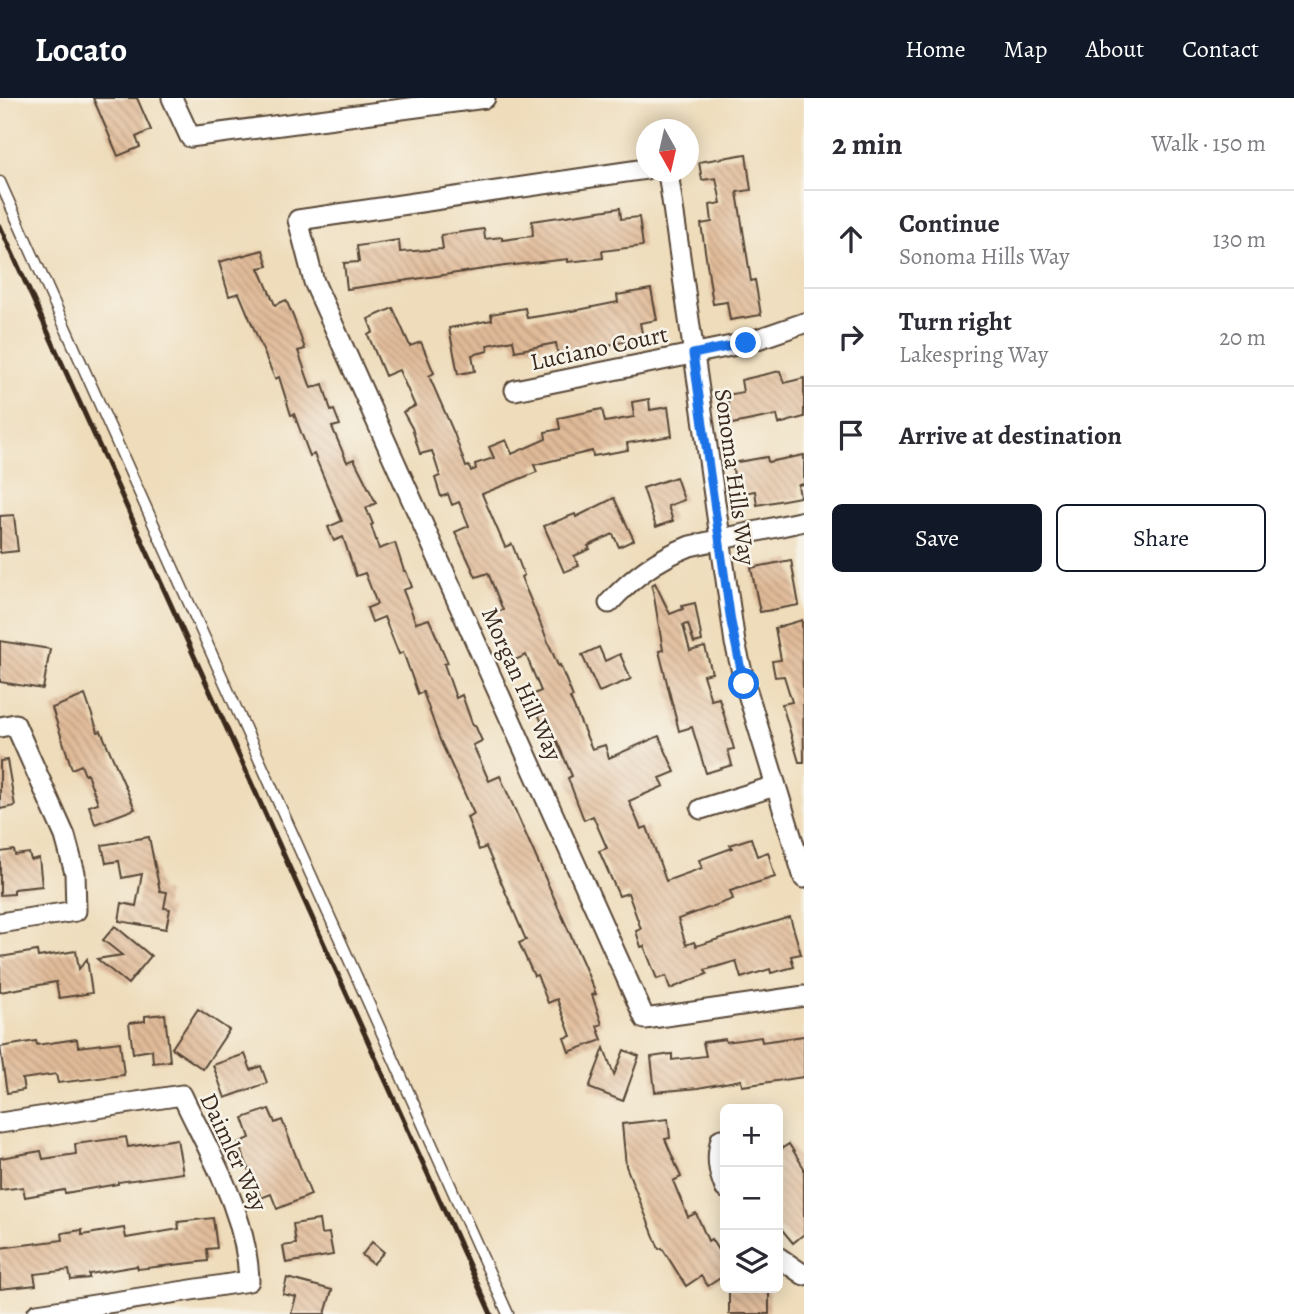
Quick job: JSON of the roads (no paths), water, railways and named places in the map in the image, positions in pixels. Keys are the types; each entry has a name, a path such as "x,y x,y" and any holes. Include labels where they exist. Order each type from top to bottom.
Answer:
{"street":[{"path":"173,98 190,137 367,106 485,98"},
{"name":"Morgan Hill Way","path":"636,170 298,220 314,282 645,1019 804,996"},
{"name":"Sonoma Hills Way","path":"669,182 737,653 804,878"},
{"name":"Luciano Court","path":"515,390 764,338 804,323"},
{"path":"609,603 628,582 662,558 690,547 804,521"},
{"path":"0,727 15,724 65,836 76,884 76,911 0,923"},
{"path":"701,808 775,786"},
{"name":"Daimler Way","path":"0,1123 182,1095 235,1206 246,1243 250,1281 37,1314"},
{"path":"720,1146 720,1176"},
{"path":"783,1260 804,1275"}],"lane":[{"path":"0,182 508,1314"}],"railway":[{"path":"0,226 491,1314"}]}
